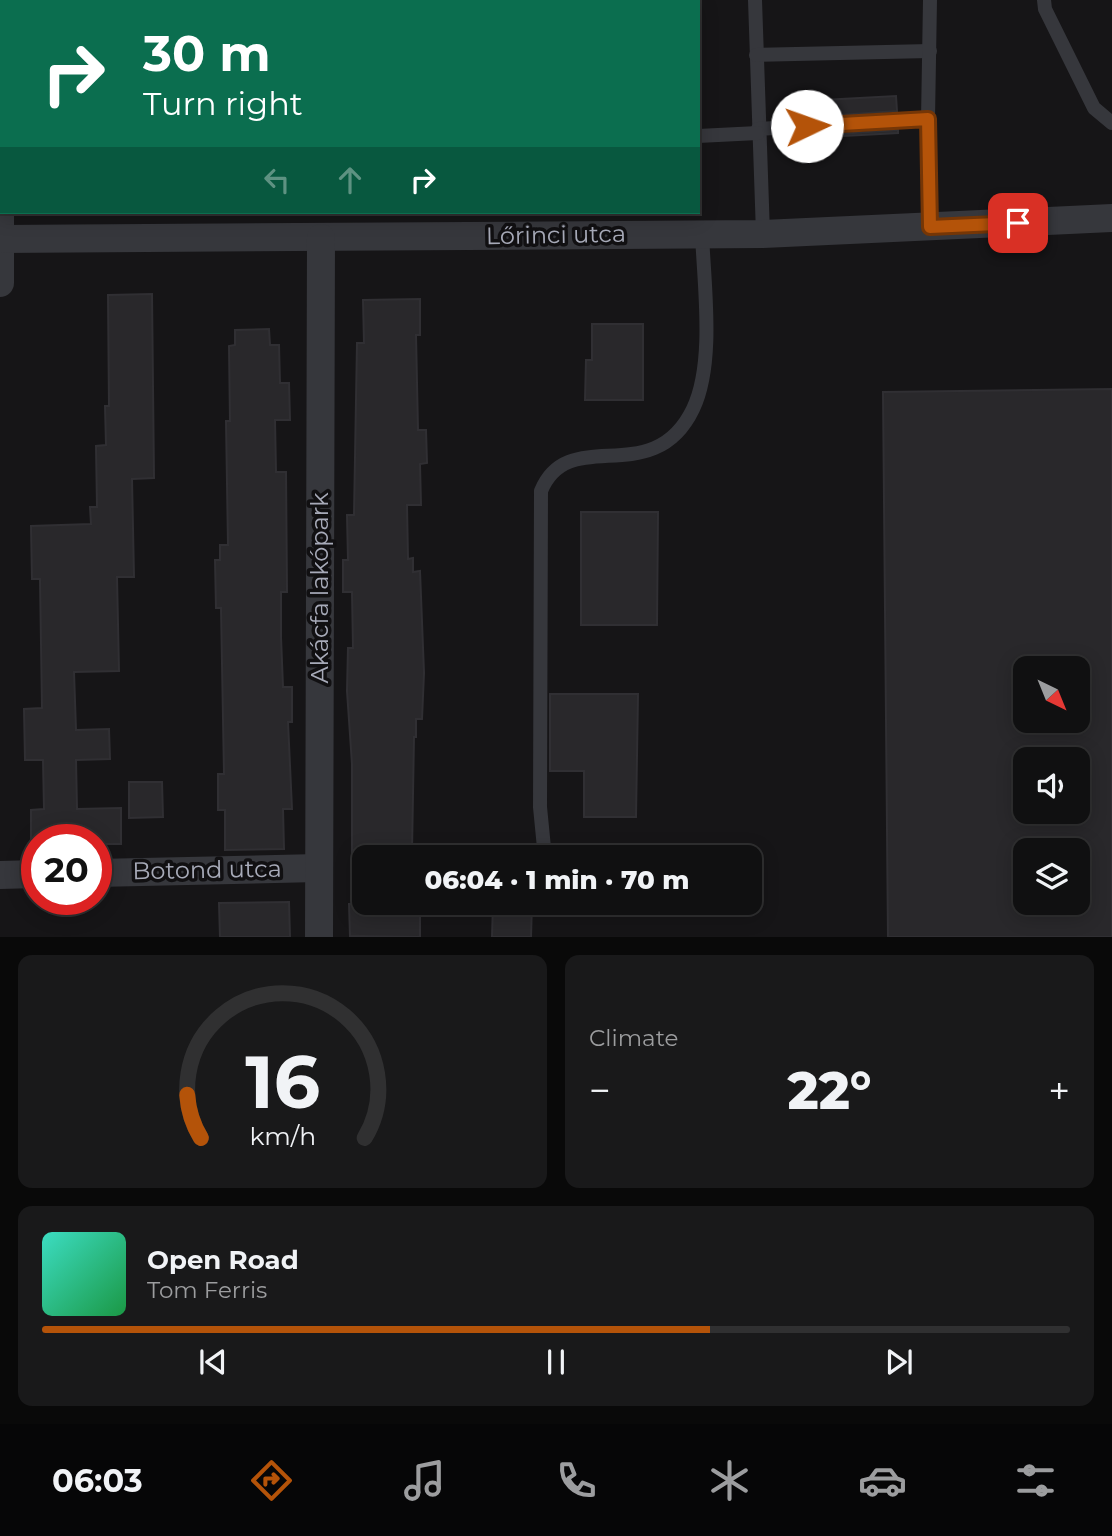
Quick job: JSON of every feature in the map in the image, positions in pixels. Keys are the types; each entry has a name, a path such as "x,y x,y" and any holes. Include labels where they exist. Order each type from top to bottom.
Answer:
{"street":[{"path":"0,215 0,283"},
{"name":"Lőrinci utca","path":"0,239 763,234 1112,218"},
{"name":"Akácfa lakópark","path":"319,937 321,238"},
{"name":"Botond utca","path":"112,873 318,868"},
{"path":"0,875 21,874"}],"lane":[{"path":"755,0 763,234"},
{"path":"930,0 930,227"},
{"path":"1044,0 1045,9 1094,108 1112,123"},
{"path":"756,55 930,51"},
{"path":"700,136 928,119"},
{"path":"544,845 540,807 541,491 548,474 568,460 642,454 670,441 693,409 705,363 702,234"}],"building":[{"path":"896,96 897,111 824,116 823,100"},
{"path":"898,130 898,133 824,135"},
{"path":"152,294 154,478 132,479 134,577 117,577 119,671 74,672 76,730 109,729 110,759 76,760 77,809 121,808 121,844 112,844 112,824 31,824 31,810 44,809 43,760 25,760 24,709 42,708 40,579 32,579 31,526 91,524 90,507 97,507 96,446 106,445 105,406 109,406 108,295"},
{"path":"420,299 420,335 416,335 418,430 426,430 427,463 420,464 421,505 407,505 408,559 413,558 413,572 420,571 424,673 422,719 416,719 414,737 412,845 352,845 352,764 347,691 348,648 353,648 352,592 343,592 343,560 348,560 347,515 354,515 357,343 364,343 363,300"},
{"path":"592,324 643,324 643,400 585,400 586,360 592,360"},
{"path":"269,329 270,345 279,345 280,383 289,383 290,420 275,420 276,472 286,472 287,592 281,592 281,637 283,687 292,687 292,722 288,722 292,809 283,809 284,849 225,850 225,810 218,810 218,774 224,774 221,608 216,608 215,560 220,560 220,545 228,545 226,421 230,421 229,346 235,345 235,330"},
{"path":"1112,389 1112,937 888,937 883,392"},
{"path":"581,512 658,512 657,625 581,625"},
{"path":"550,694 638,694 636,817 584,817 584,771 550,771"},
{"path":"129,782 162,782 163,817 129,818"},
{"path":"289,902 290,937 220,937 219,903"},
{"path":"349,904 352,904 352,915 420,915 420,937 350,936"},
{"path":"493,915 532,915 531,937 492,937"}],"route":[{"path":"807,126 928,119 930,227 1018,223"}]}
